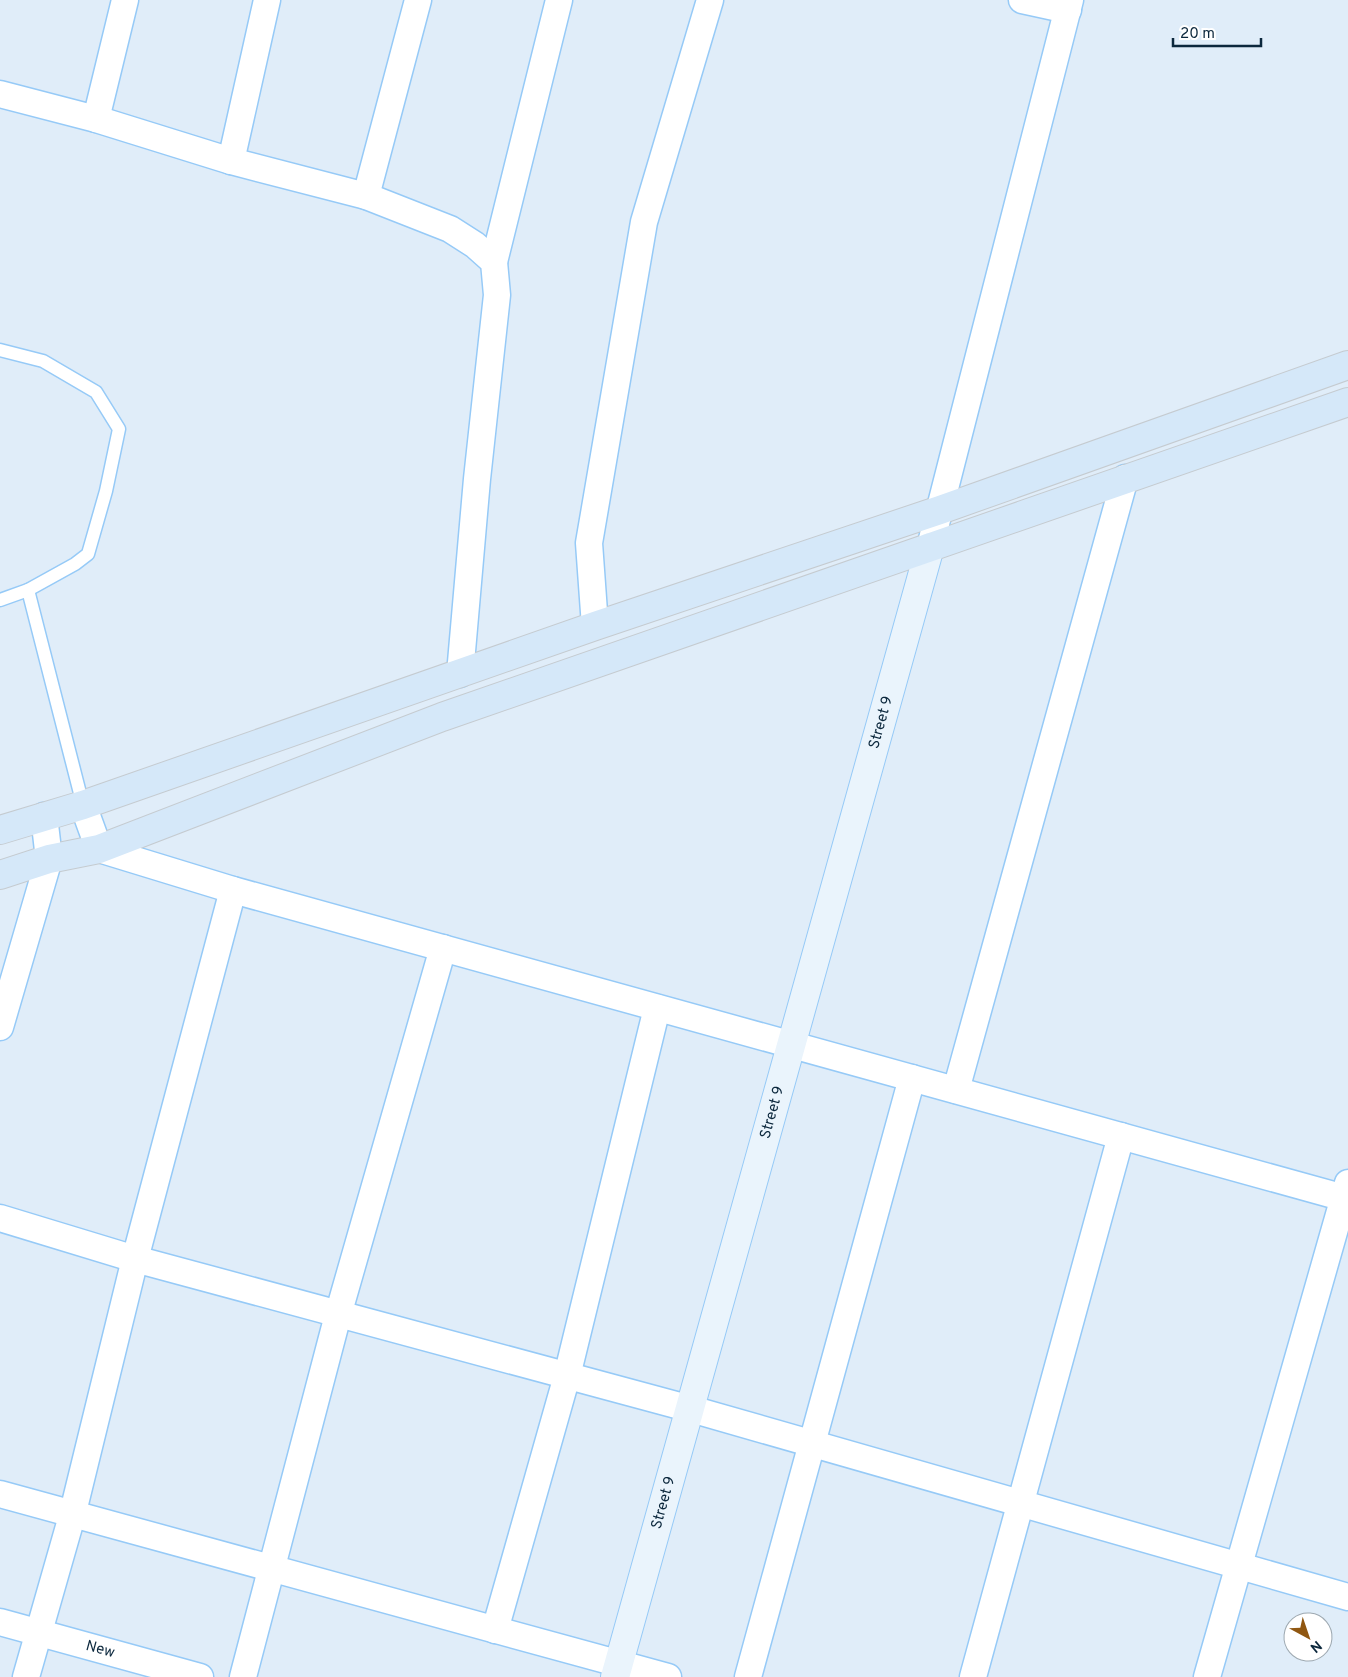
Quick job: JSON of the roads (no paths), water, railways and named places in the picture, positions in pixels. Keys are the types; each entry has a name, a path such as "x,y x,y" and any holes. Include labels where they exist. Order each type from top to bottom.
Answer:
{"main road":[{"path":"0,830 83,805 595,626 940,510 1348,365"},
{"path":"0,875 50,859 100,849 442,716 1348,402"}],"street":[{"path":"96,119 125,0"},
{"path":"231,161 267,0"},
{"path":"366,196 418,0"},
{"path":"460,674 477,479 498,295 494,262 559,0"},
{"path":"595,626 589,543 644,222 710,0"},
{"path":"930,547 1069,5 1022,0"},
{"path":"0,94 96,119 231,161 366,196 450,229 475,245 494,262"},
{"path":"956,1090 1125,478"},
{"name":"Street 9","path":"617,1670 793,1045 930,547"},
{"path":"83,805 100,849 233,890 1121,1136 1347,1193 1207,1677"},
{"path":"0,1027 50,859 44,816"},
{"path":"26,1677 72,1516 135,1259 233,890"},
{"path":"243,1677 338,1315 443,948"},
{"path":"495,1630 567,1376 658,1008"},
{"path":"748,1677 912,1078"},
{"path":"973,1677 1121,1136"},
{"path":"0,1218 135,1259 691,1409 1348,1597"},
{"path":"0,1494 72,1516 495,1630 617,1670 668,1677"},
{"name":"New","path":"0,1622 200,1677"}],"lane":[{"path":"0,350 43,361 96,392 119,429 106,490 88,554 75,564 28,590 0,600"},
{"path":"28,590 83,805"}]}
